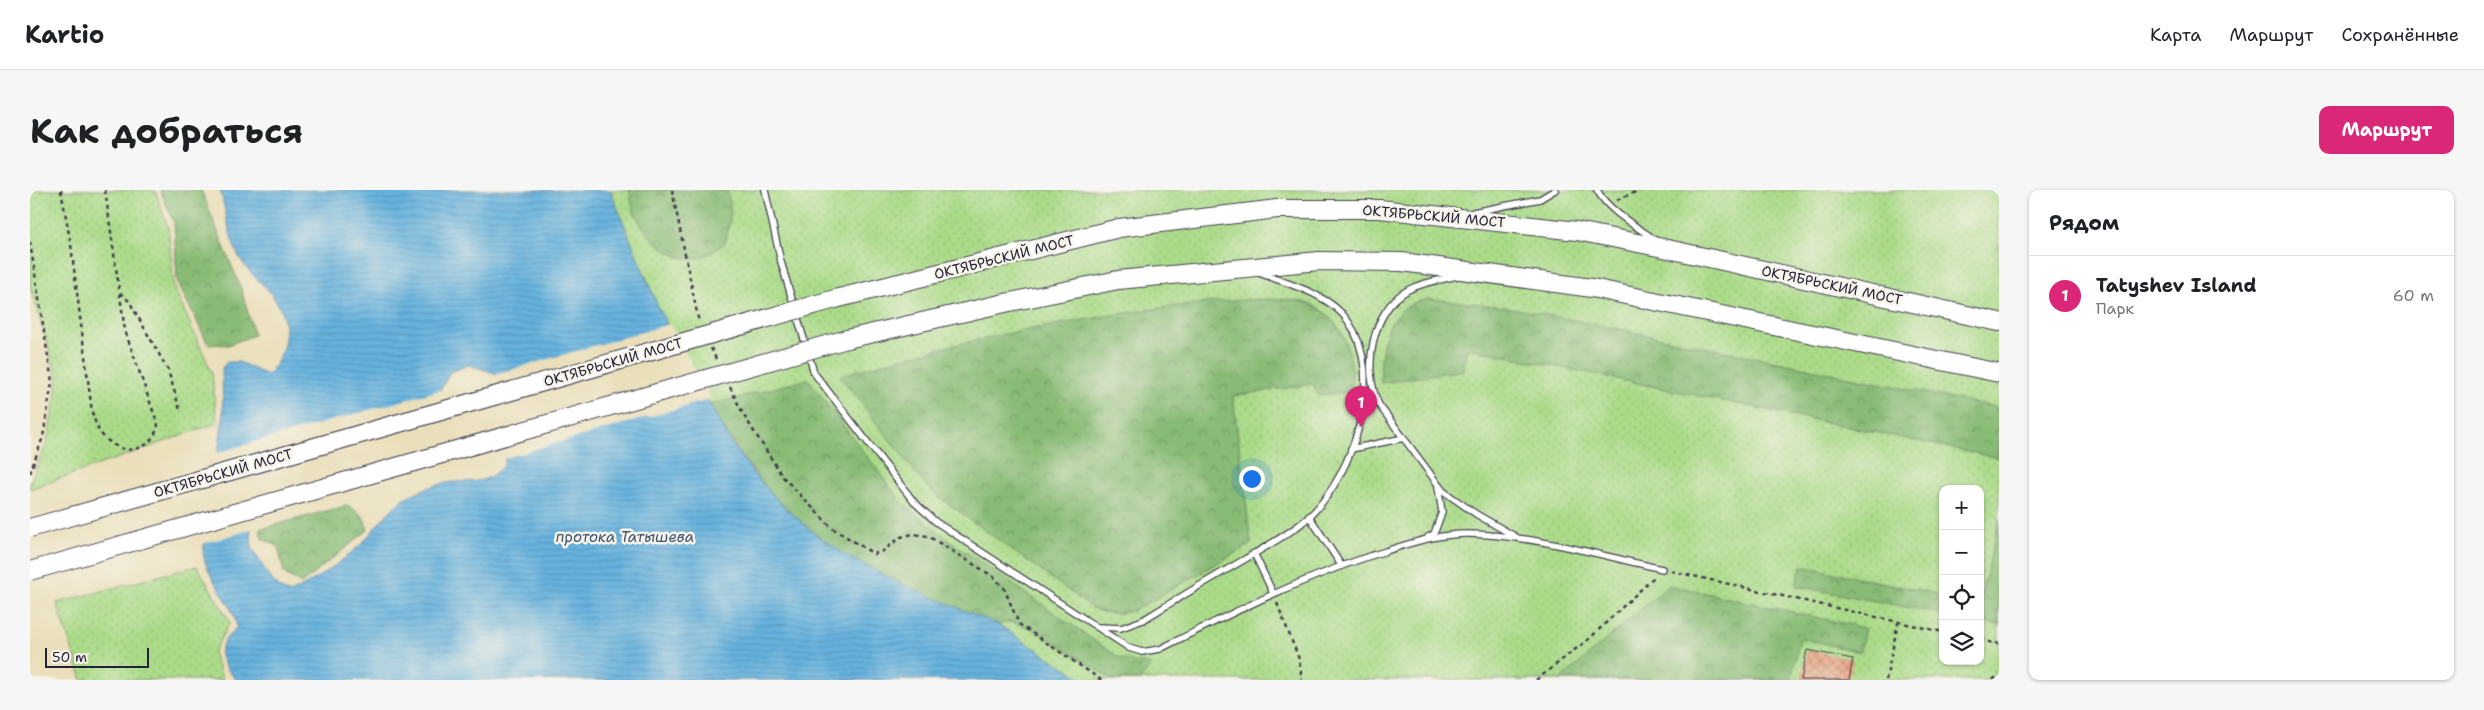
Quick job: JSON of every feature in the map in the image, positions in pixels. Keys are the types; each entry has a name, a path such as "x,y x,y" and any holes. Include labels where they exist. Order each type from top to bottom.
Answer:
{"main road":[{"name":"ОКТЯБРЬСКИЙ МОСТ","path":"30,528 835,299 1119,228 1277,209 1380,209 1456,216 1577,232 1668,249 1999,322"},
{"path":"30,571 847,339 1005,303 1118,280 1246,267 1318,261 1402,262 1476,271 1592,288 1999,373"}],"lane":[{"path":"765,190 781,262 814,373 905,492 927,515 1093,626 1133,650 1150,652 1273,593 1341,564 1424,539 1434,534 1442,512 1437,485"},
{"path":"1456,216 1540,198 1555,190"},
{"path":"1597,190 1616,212 1668,249"},
{"path":"1093,626 1113,629 1128,627 1254,553 1309,516 1334,483 1351,449 1364,411 1364,390 1362,358 1358,341 1348,320 1326,301 1246,267"},
{"path":"1476,271 1407,290 1387,310 1375,331 1372,347 1376,396 1379,405 1437,485 1476,514 1518,538"},
{"path":"1351,449 1404,438"},
{"path":"1309,516 1341,564"},
{"path":"1424,539 1468,534 1518,538 1662,569"},
{"path":"1254,553 1273,593"}],"path":[{"path":"61,190 71,245 92,412 96,426 103,437 121,448 137,449 146,446 155,438 158,425 125,330 105,190"},
{"path":"672,190 699,322 703,331"},
{"path":"1613,202 1640,190"},
{"path":"30,242 52,382 43,437 30,473"},
{"path":"119,292 129,301 168,370 180,410"},
{"path":"707,339 719,365"},
{"path":"728,382 747,420 783,477 832,528 874,554 883,551 901,537 918,534 928,536 961,555 1001,584 1019,624 1101,680"},
{"path":"1536,680 1590,638 1662,569 1939,631"},
{"path":"1273,593 1299,659 1302,680"},
{"path":"1886,680 1898,623"},
{"path":"1984,641 1999,644"},
{"path":"1993,680 1999,674"}],"green space":[{"path":"30,190 155,190 168,227 174,288 212,373 217,423 30,489 30,483 47,443 58,379 30,287"},
{"path":"160,190 201,190 242,291 254,335 228,345 208,344 177,281 174,223"},
{"path":"610,190 1999,190 1999,680 1084,680 997,624 906,586 729,440 659,309"},
{"path":"629,190 727,190 730,216 725,243 702,257 691,259 670,253 651,237 637,218"},
{"path":"1275,299 1310,304 1322,310 1331,319 1339,329 1349,353 1352,379 1351,392 1318,395 1313,384 1233,396 1251,544 1142,606 1125,613 1108,613 1095,610 936,495 922,481 840,376 949,346 1088,319 1194,304"},
{"path":"1431,299 1506,307 1999,408 1999,458 1467,348 1463,370 1381,383 1382,355 1388,329 1404,309 1416,302"},
{"path":"808,379 900,500 911,510 950,541 1118,657 1127,661 1152,665 1140,680 1113,680 1031,628 1010,622 997,624 901,585 847,556 805,526 768,490 752,470 710,405"},
{"path":"348,505 363,516 368,530 301,584 284,573 278,546 262,539 260,529"},
{"path":"1999,520 1999,625 1984,623 1984,585"},
{"path":"197,566 230,622 213,653 223,680 82,680 57,603"},
{"path":"1801,566 1939,594 1939,613 1796,586"},
{"path":"1669,585 1865,628 1860,652 1800,638 1791,680 1560,680"}],"water":[{"name":"протока Татышева","path":"220,190 610,190 659,309 729,440 753,473 785,508 817,535 847,556 906,586 997,624 1084,680 236,680 225,665 221,653 224,641 237,627 230,607 209,572 203,553 223,417 222,368 227,362 239,362 267,375 274,367 283,348 285,327 283,317 274,298 237,253 229,230","holes":["469,365 495,373 510,401 504,465 498,471 482,480 451,482 426,488 409,496 390,511 358,547 328,570 289,593 278,587 268,575 252,548 249,495 268,458 434,402 450,372"]}],"pier":[{"path":"670,324 711,399 502,459 508,401 493,375"},
{"path":"444,389 436,404 269,460 251,495 253,529 202,544 216,453"}],"building":[{"path":"1807,650 1853,659 1849,680 1801,680"}],"place":[{"name":"Tatyshev Island","path":"1361,427"}]}
